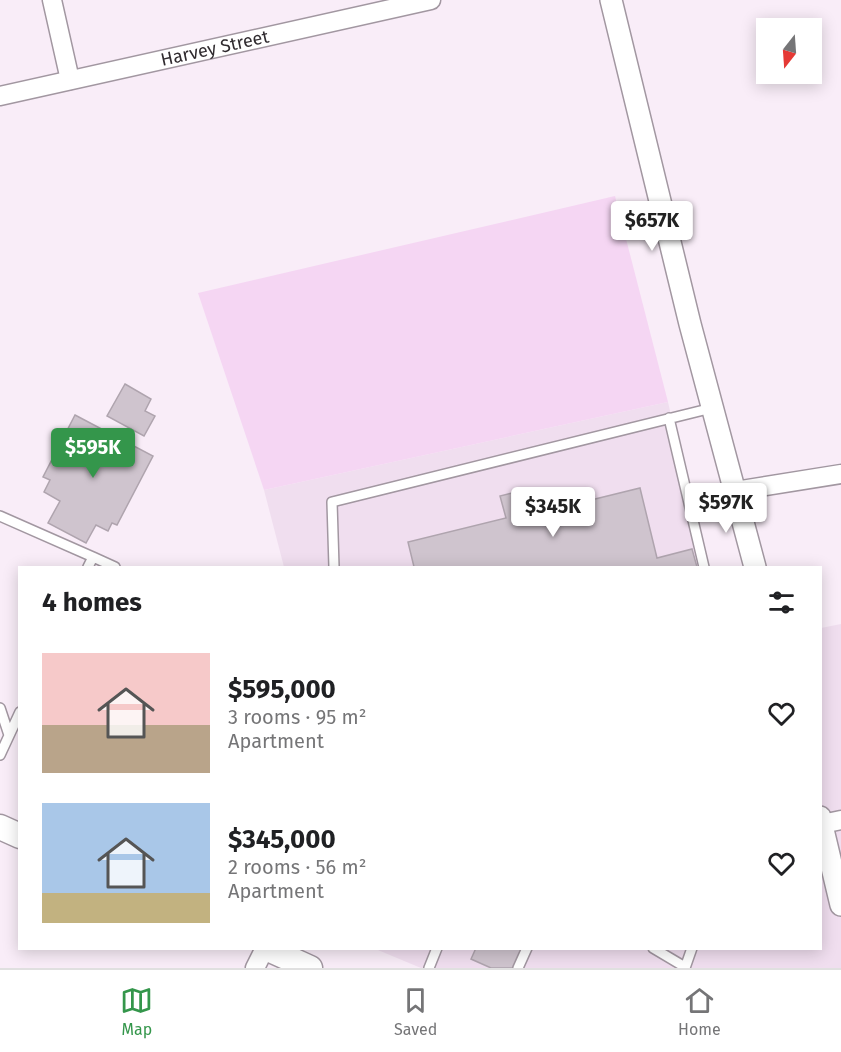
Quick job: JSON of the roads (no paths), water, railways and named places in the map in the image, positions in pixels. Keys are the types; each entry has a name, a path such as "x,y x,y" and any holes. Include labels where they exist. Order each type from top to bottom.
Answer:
{"main road":[{"path":"0,827 18,835"},
{"path":"270,950 310,968"}],"street":[{"path":"52,0 70,80"},
{"name":"Harvey Street","path":"0,96 430,0"},
{"path":"616,1 712,408 755,566"},
{"path":"735,491 841,474"},
{"path":"826,822 841,905"},
{"path":"255,968 264,950"}],"lane":[{"path":"334,566 332,502 712,408"},
{"path":"669,418 704,566"},
{"path":"0,516 113,566"},
{"path":"88,566 93,556"},
{"path":"0,708 9,735"},
{"path":"0,755 18,716"},
{"path":"429,968 436,950"},
{"path":"518,968 526,950"},
{"path":"656,950 685,968 691,950"}]}
